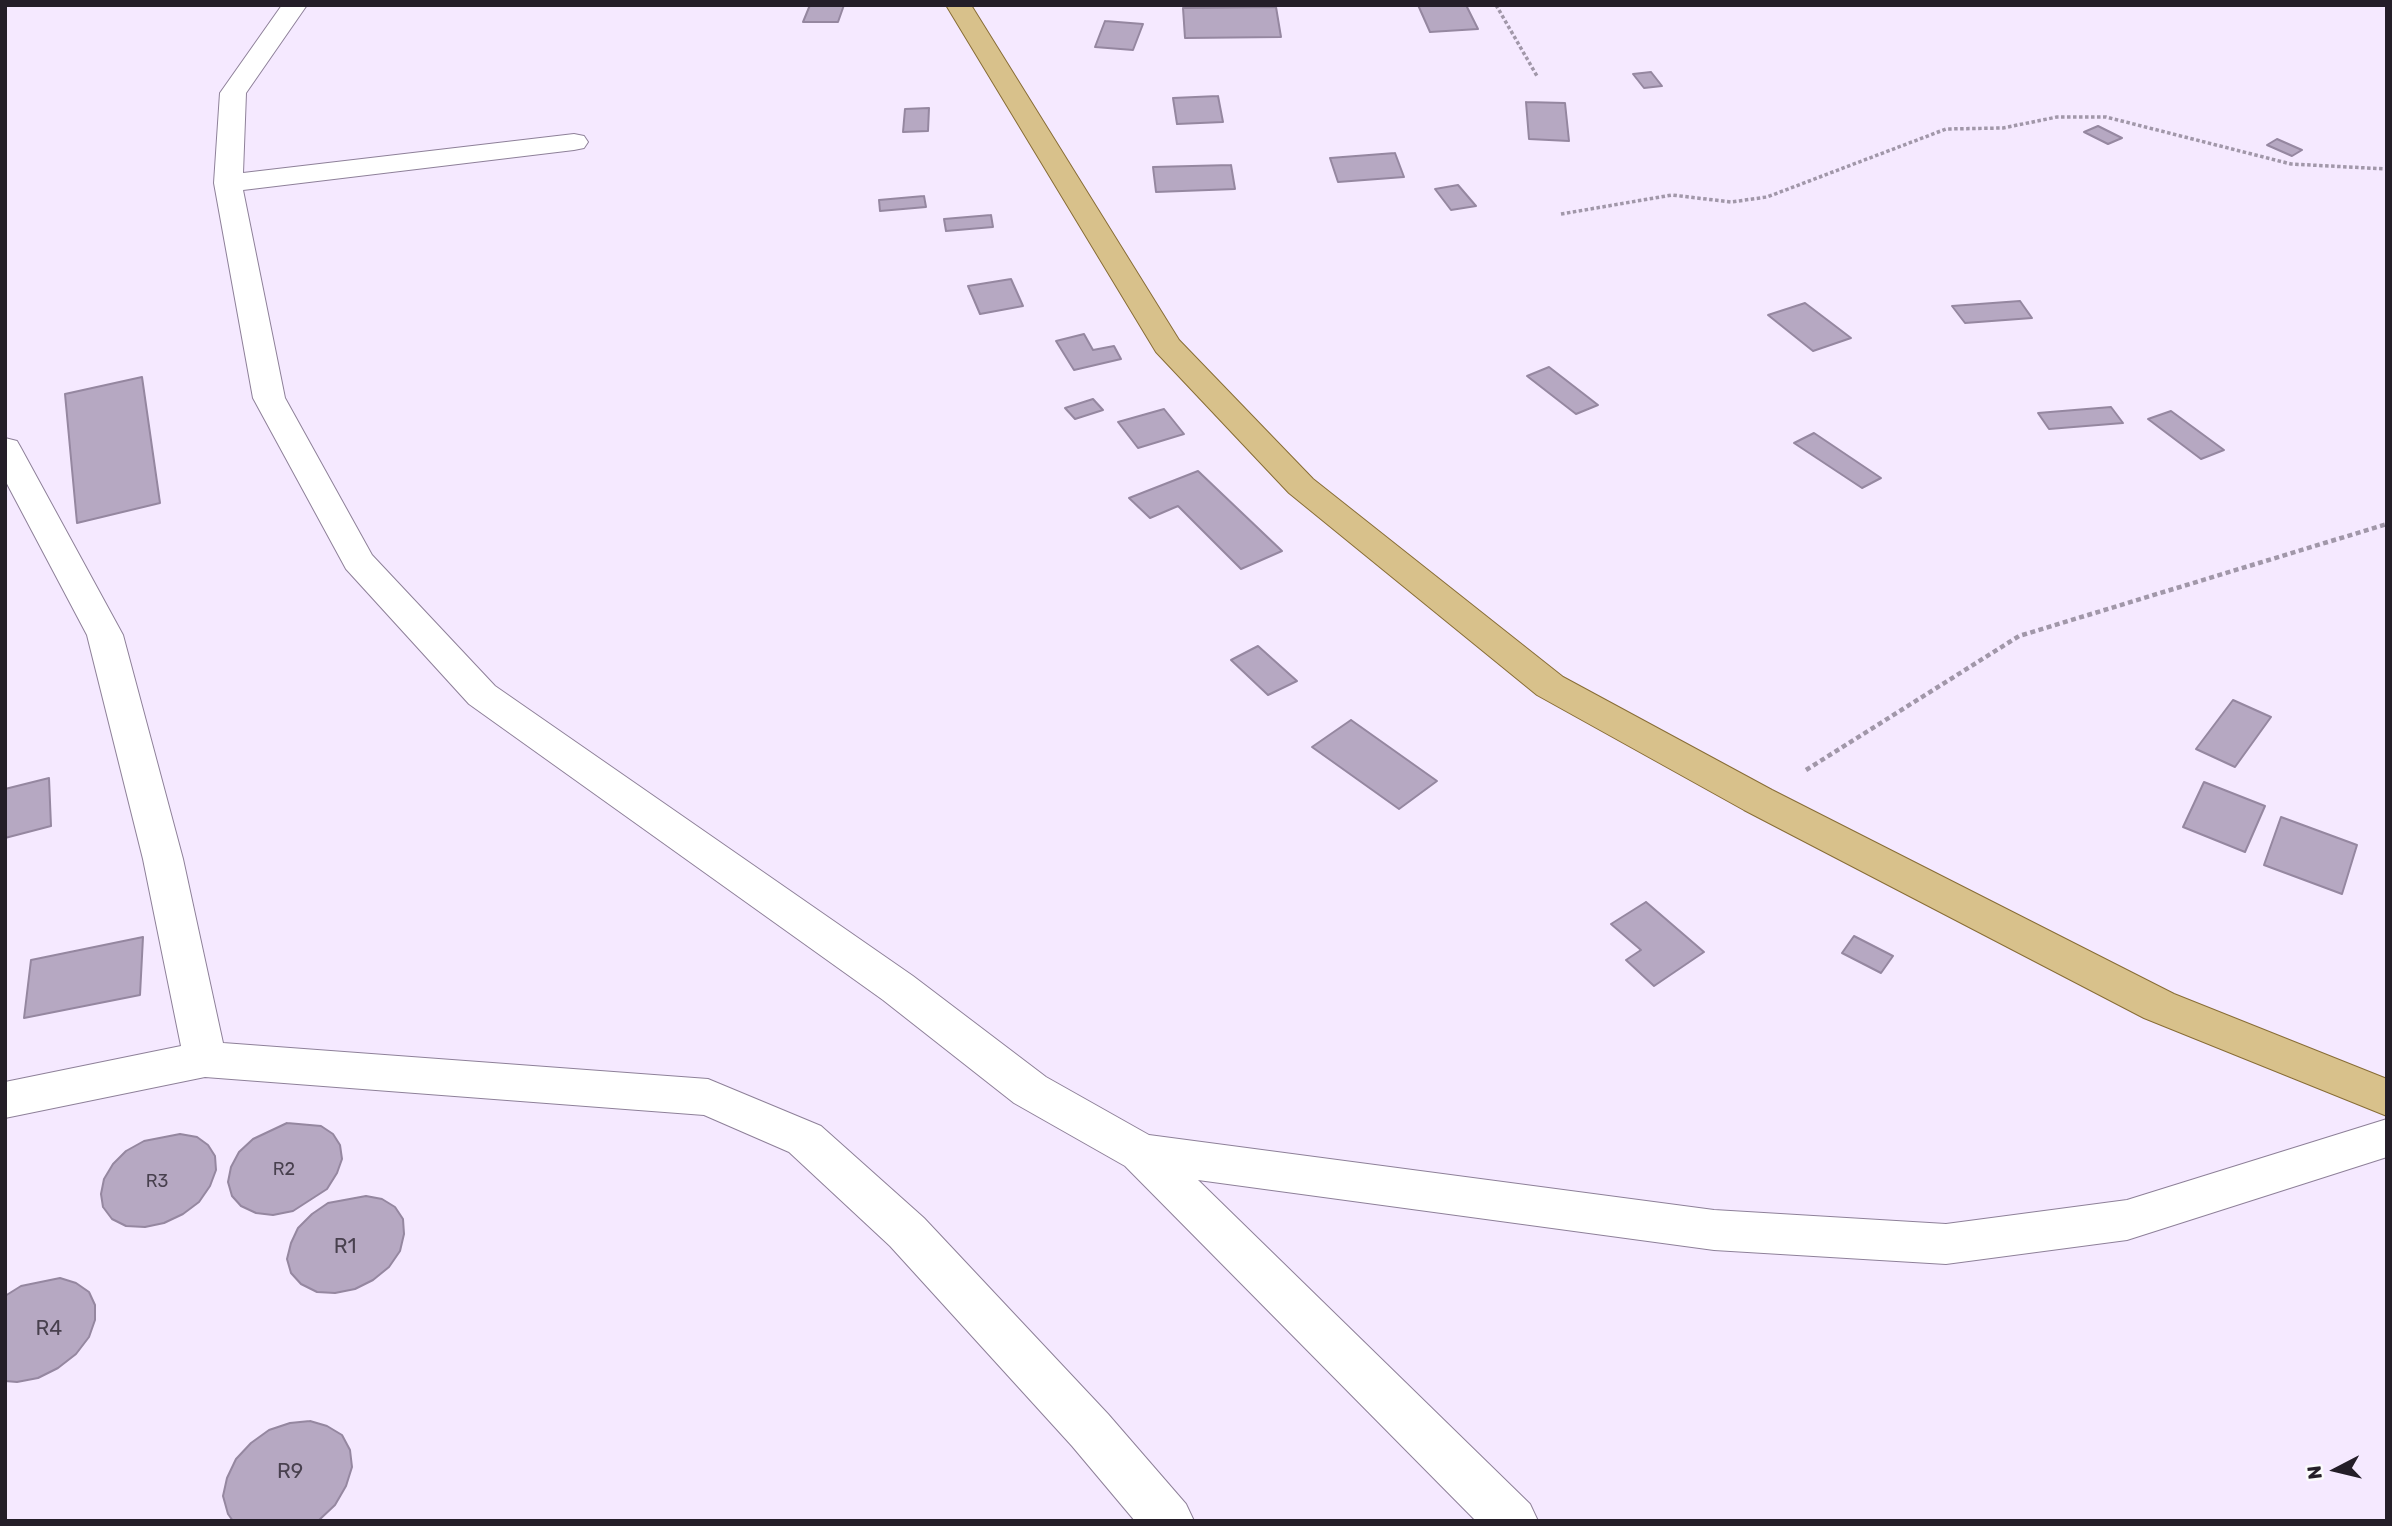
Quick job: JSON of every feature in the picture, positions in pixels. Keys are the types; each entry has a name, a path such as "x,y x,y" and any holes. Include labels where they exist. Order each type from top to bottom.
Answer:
{"main road":[{"path":"958,5 1167,345 1301,485 1550,686 1758,800 2158,1006 2387,1098"}],"street":[{"path":"295,5 233,93 228,183 269,398 359,561 482,695 898,988 1030,1090 1141,1153 1512,1521"},
{"path":"228,183 574,142"},
{"path":"7,455 105,635 163,859 205,1059"},
{"path":"5,1100 205,1059 708,1097 805,1139 907,1231 1090,1430 1168,1521"},
{"path":"1141,1153 1714,1230 1946,1244 2127,1220 2387,1138"}],"path":[{"path":"1496,5 1537,76"},
{"path":"1561,214 1672,195 1731,202 1767,197 1946,129 2003,128 2057,117 2106,117 2291,164 2387,169"},
{"path":"1758,800 2019,636 2387,524"}],"building":[{"path":"810,5 844,5 838,22 803,22"},
{"path":"1418,5 1466,5 1478,29 1430,32"},
{"path":"1276,7 1281,37 1185,38 1183,8"},
{"path":"1105,21 1143,24 1133,50 1095,47"},
{"path":"1651,72 1662,86 1644,88 1633,74"},
{"path":"1218,96 1223,122 1177,124 1173,98"},
{"path":"1526,102 1565,103 1569,141 1529,139"},
{"path":"929,108 928,131 903,132 905,109"},
{"path":"2098,126 2122,138 2108,144 2084,132"},
{"path":"2277,139 2302,150 2292,156 2267,145"},
{"path":"1395,153 1404,177 1338,182 1330,158"},
{"path":"1231,165 1235,189 1156,192 1153,167"},
{"path":"1458,185 1476,206 1451,210 1435,189"},
{"path":"924,196 926,207 880,211 879,200"},
{"path":"991,215 993,227 946,231 944,219"},
{"path":"1011,279 1023,306 980,314 968,286"},
{"path":"2020,301 2032,318 1965,323 1952,306"},
{"path":"1805,303 1851,338 1813,351 1768,315"},
{"path":"1084,334 1093,350 1114,346 1121,359 1074,370 1056,341"},
{"path":"1549,367 1598,405 1576,414 1527,376"},
{"path":"142,377 160,503 77,523 65,394"},
{"path":"1093,399 1103,410 1075,419 1065,408"},
{"path":"2111,407 2123,423 2049,429 2038,413"},
{"path":"1164,409 1184,434 1138,448 1118,422"},
{"path":"2171,411 2224,450 2201,459 2148,419"},
{"path":"1814,433 1881,478 1862,488 1794,443"},
{"path":"1198,471 1282,551 1241,569 1178,506 1150,518 1129,498"},
{"path":"1258,646 1297,681 1268,695 1231,660"},
{"path":"2233,700 2271,717 2235,767 2196,749"},
{"path":"1351,720 1437,781 1399,809 1312,747"},
{"path":"49,778 51,826 5,838 5,789"},
{"path":"2204,782 2265,806 2245,852 2183,827"},
{"path":"2281,817 2357,845 2342,894 2264,865"},
{"path":"1646,902 1704,952 1654,986 1626,960 1641,950 1611,924"},
{"path":"1854,936 1893,956 1881,973 1842,953"},
{"path":"143,937 140,995 24,1018 31,960"},
{"path":"287,1123 321,1126 333,1134 340,1145 342,1159 327,1189 293,1211 273,1215 256,1213 241,1206 232,1196 228,1182 231,1167 239,1152 253,1139"},
{"path":"180,1134 197,1137 208,1145 215,1156 216,1170 210,1186 199,1202 164,1223 145,1227 126,1226 112,1219 103,1207 101,1194 104,1179 113,1164 126,1151 144,1141"},
{"path":"366,1196 382,1199 395,1207 403,1219 404,1234 400,1251 389,1267 373,1280 355,1289 335,1293 317,1292 301,1284 291,1273 287,1259 298,1228 328,1203"},
{"path":"60,1278 76,1283 89,1292 95,1305 95,1320 89,1337 76,1354 58,1368 38,1378 5,1381 5,1296 21,1286"},
{"path":"310,1421 327,1426 342,1435 350,1450 352,1467 346,1486 335,1505 318,1521 233,1521 223,1496 227,1478 236,1459 251,1443 269,1430 290,1423"}]}
